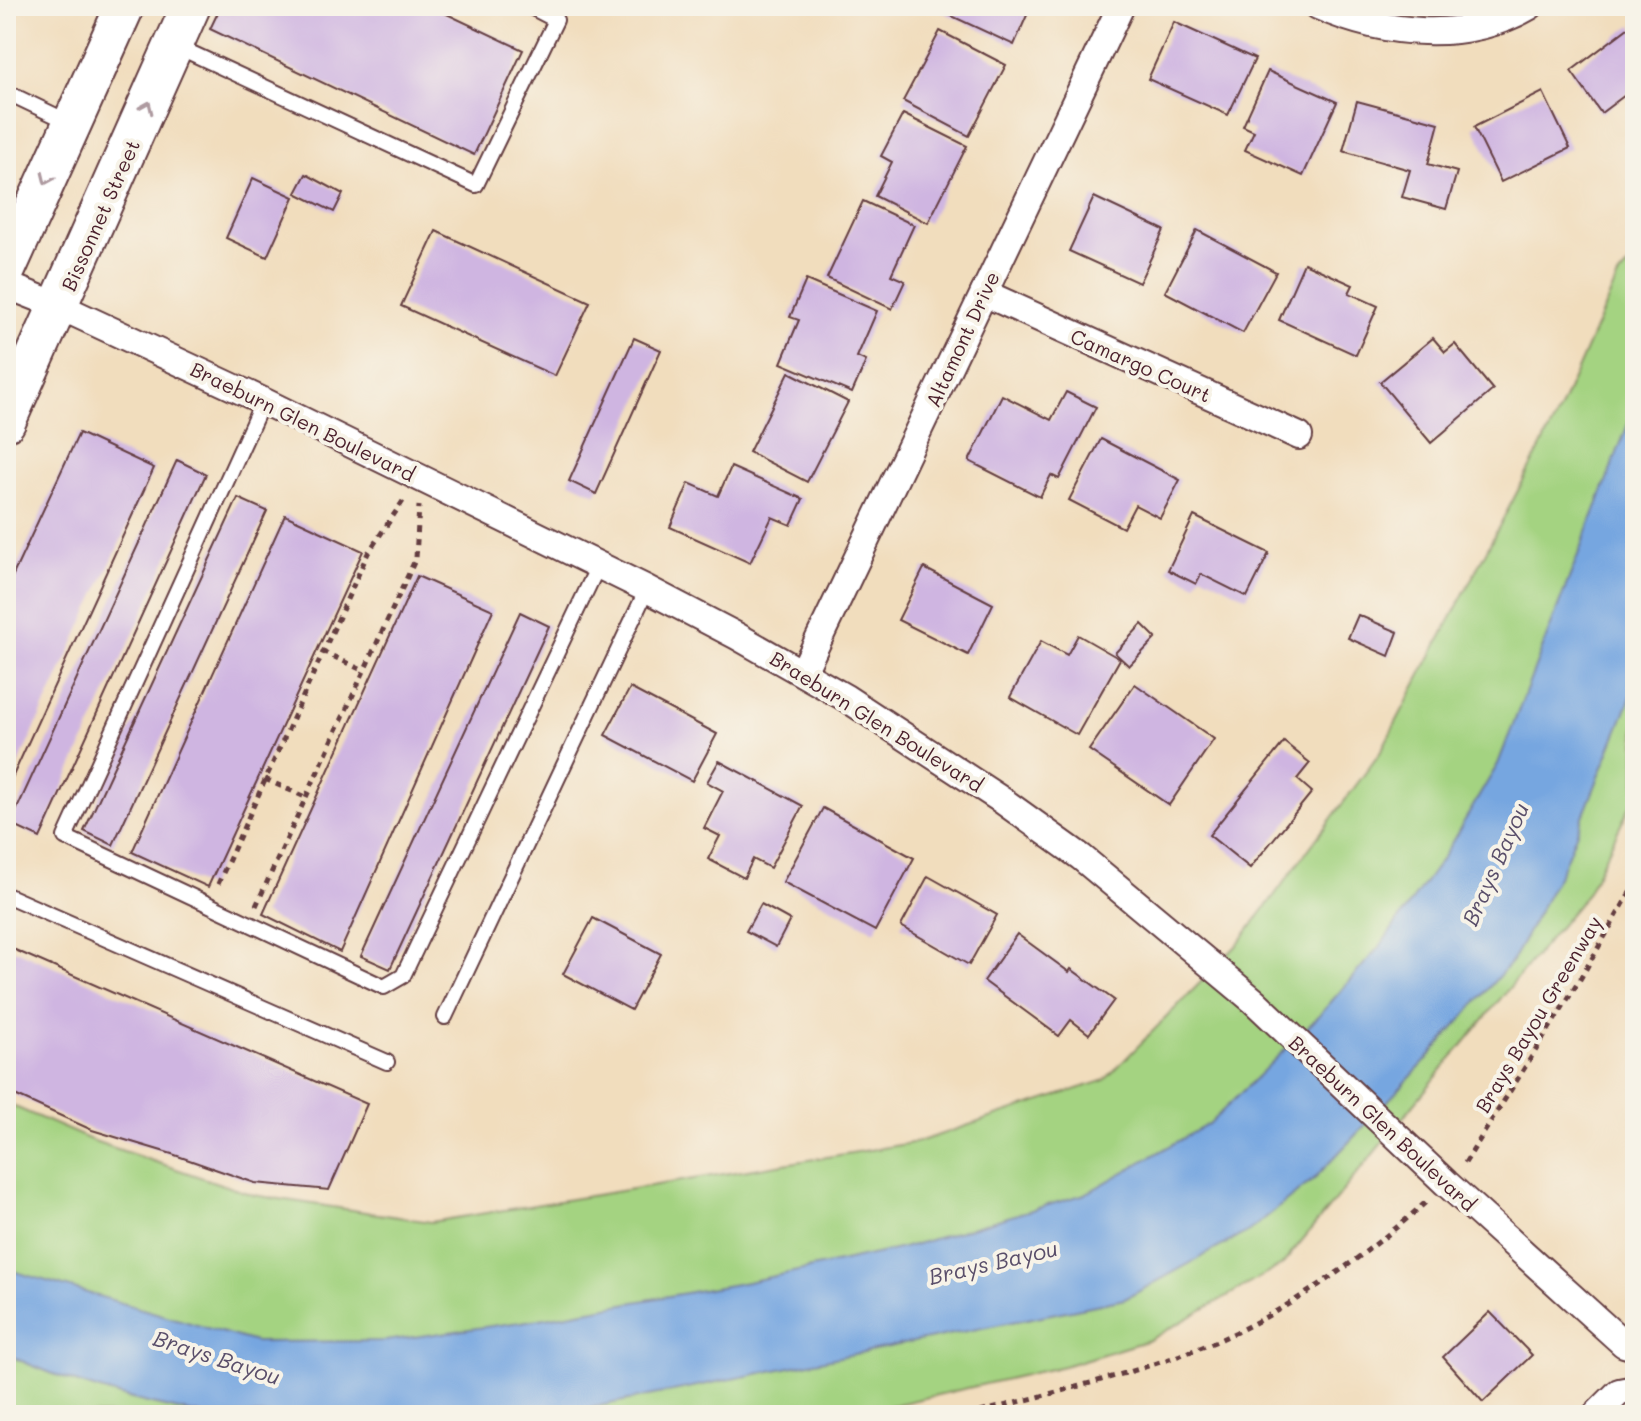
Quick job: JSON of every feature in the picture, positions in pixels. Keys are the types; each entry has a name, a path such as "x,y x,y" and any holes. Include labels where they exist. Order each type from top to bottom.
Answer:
{"main road":[{"path":"6,270 125,6"},
{"name":"Bissonnet Street","path":"6,422 191,6"}],"street":[{"name":"Altamont Drive","path":"803,672 1121,6"},
{"path":"1318,6 1371,23 1418,33 1467,29 1518,13 1530,6"},
{"name":"Braeburn Glen Boulevard","path":"6,285 59,306 263,401 599,564 803,672 1003,801 1081,857 1254,1001 1430,1168 1629,1345"},
{"name":"Camargo Court","path":"984,293 1299,436"},
{"path":"1596,1415 1627,1390"}],"lane":[{"path":"174,45 476,185 556,20 529,6"},
{"path":"6,92 71,123"},
{"path":"263,401 65,837 384,987 403,976 599,564"},
{"path":"445,1017 647,589"},
{"path":"6,895 387,1062"}],"path":[{"path":"209,904 373,543 420,478"},
{"path":"248,922 416,558 420,478"},
{"path":"322,651 364,671"},
{"path":"265,779 305,797"},
{"name":"Brays Bayou Greenway","path":"1467,1161 1579,981 1635,884"},
{"path":"969,1415 1194,1350 1253,1322 1339,1271 1383,1240 1430,1197"}],"green space":[{"path":"1635,258 1635,796 1588,892 1282,1265 1149,1340 1064,1366 850,1415 6,1415 6,1103 91,1140 253,1195 431,1222 918,1142 1105,1080 1239,943 1380,753 1555,420 1618,277"}],"water":[{"name":"Brays Bayou","path":"1635,406 1635,687 1562,869 1512,961 1424,1063 1314,1179 1249,1231 1125,1299 555,1415 204,1415 103,1391 6,1354 6,1269 255,1342 385,1341 534,1320 747,1282 903,1248 1085,1194 1210,1123 1316,1019 1380,946 1443,857 1498,764"}],"building":[{"path":"221,6 430,6 523,50 474,155 210,29"},
{"path":"943,6 1031,6 1014,45 941,11"},
{"path":"1174,22 1255,59 1228,115 1148,79"},
{"path":"1632,25 1635,29 1635,99 1629,92 1601,113 1571,71"},
{"path":"940,31 1006,65 969,136 903,101"},
{"path":"1268,71 1337,102 1303,176 1245,150 1254,131 1243,126"},
{"path":"1543,92 1570,148 1501,182 1474,127"},
{"path":"1357,101 1439,123 1428,164 1457,172 1446,209 1402,197 1410,170 1343,151"},
{"path":"903,114 967,146 928,223 875,196 892,162 881,156"},
{"path":"306,174 343,194 334,212 296,193"},
{"path":"253,178 294,197 267,257 226,238"},
{"path":"1094,197 1164,230 1139,283 1069,251"},
{"path":"863,201 914,225 891,275 905,281 892,309 827,278"},
{"path":"1197,230 1276,272 1243,333 1165,292"},
{"path":"436,231 590,302 555,376 401,306"},
{"path":"1304,263 1353,285 1349,293 1378,306 1356,355 1279,320"},
{"path":"806,280 877,311 857,357 866,361 852,393 781,363 799,320 790,317"},
{"path":"634,338 661,350 596,494 569,481"},
{"path":"1433,338 1445,352 1455,344 1493,390 1431,443 1380,382"},
{"path":"789,372 848,402 807,482 749,452"},
{"path":"1066,392 1096,407 1059,479 1051,475 1040,497 969,461 1002,395 1051,420"},
{"path":"79,433 154,468 6,791 6,590"},
{"path":"1101,439 1180,480 1160,518 1135,505 1123,528 1069,500"},
{"path":"177,460 206,474 40,838 10,824"},
{"path":"731,467 803,499 791,525 772,517 750,563 670,527 689,483 718,496"},
{"path":"238,498 267,511 113,845 84,831"},
{"path":"285,515 363,551 208,887 132,852"},
{"path":"1194,516 1269,553 1247,597 1201,574 1196,584 1168,570"},
{"path":"924,568 993,604 968,655 898,620"},
{"path":"417,576 493,610 340,952 263,914"},
{"path":"520,612 549,626 390,969 361,956"},
{"path":"1358,615 1398,632 1389,656 1348,638"},
{"path":"1142,624 1156,638 1129,666 1115,653"},
{"path":"1078,635 1120,659 1077,735 1010,697 1041,641 1067,655"},
{"path":"1135,684 1214,739 1169,805 1089,750"},
{"path":"630,688 717,734 692,781 605,735"},
{"path":"1284,742 1310,763 1297,779 1312,792 1250,868 1209,835"},
{"path":"719,761 803,806 770,868 753,859 744,878 708,859 720,836 704,828 723,791 707,782"},
{"path":"823,808 914,858 875,931 783,882"},
{"path":"928,876 997,915 969,965 901,926"},
{"path":"761,904 790,920 776,947 746,931"},
{"path":"593,918 661,954 631,1010 563,974"},
{"path":"1017,934 1114,1000 1089,1034 1071,1020 1059,1036 984,981"},
{"path":"6,946 367,1104 329,1190 255,1183 92,1130 6,1091"},
{"path":"1490,1312 1532,1355 1483,1402 1443,1357"}]}
